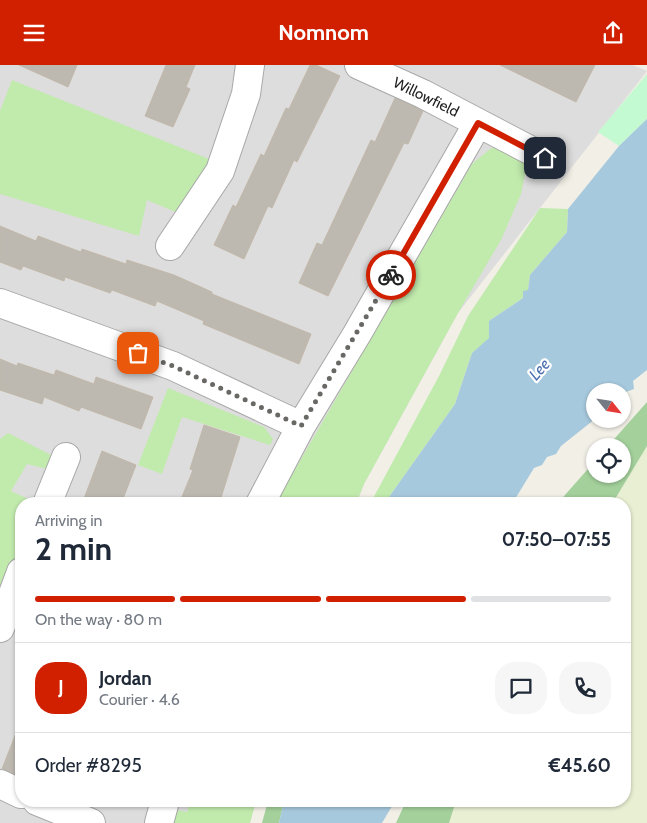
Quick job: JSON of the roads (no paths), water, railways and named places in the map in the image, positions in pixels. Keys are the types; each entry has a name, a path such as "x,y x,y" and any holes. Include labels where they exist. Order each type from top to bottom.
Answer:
{"street":[{"path":"170,246 220,171 246,94 250,65"},
{"name":"Willowfield","path":"359,65 423,94 545,158"},
{"path":"264,497 301,426 358,334 478,123"},
{"path":"0,303 173,366 301,426"},
{"path":"50,497 66,457"},
{"path":"0,628 15,588"},
{"path":"0,784 15,791"},
{"path":"52,807 91,823"},
{"path":"159,823 163,807"}],"water":[{"name":"Lee","path":"647,119 647,370 633,381 634,389 631,390 631,383 586,383 586,426 561,446 556,454 547,457 542,465 534,468 516,497 389,497 455,404 472,353 489,338 489,321 523,298 523,291 528,290 530,275 567,232 568,209 619,146"},
{"path":"283,807 391,807 382,823 279,823"}]}
